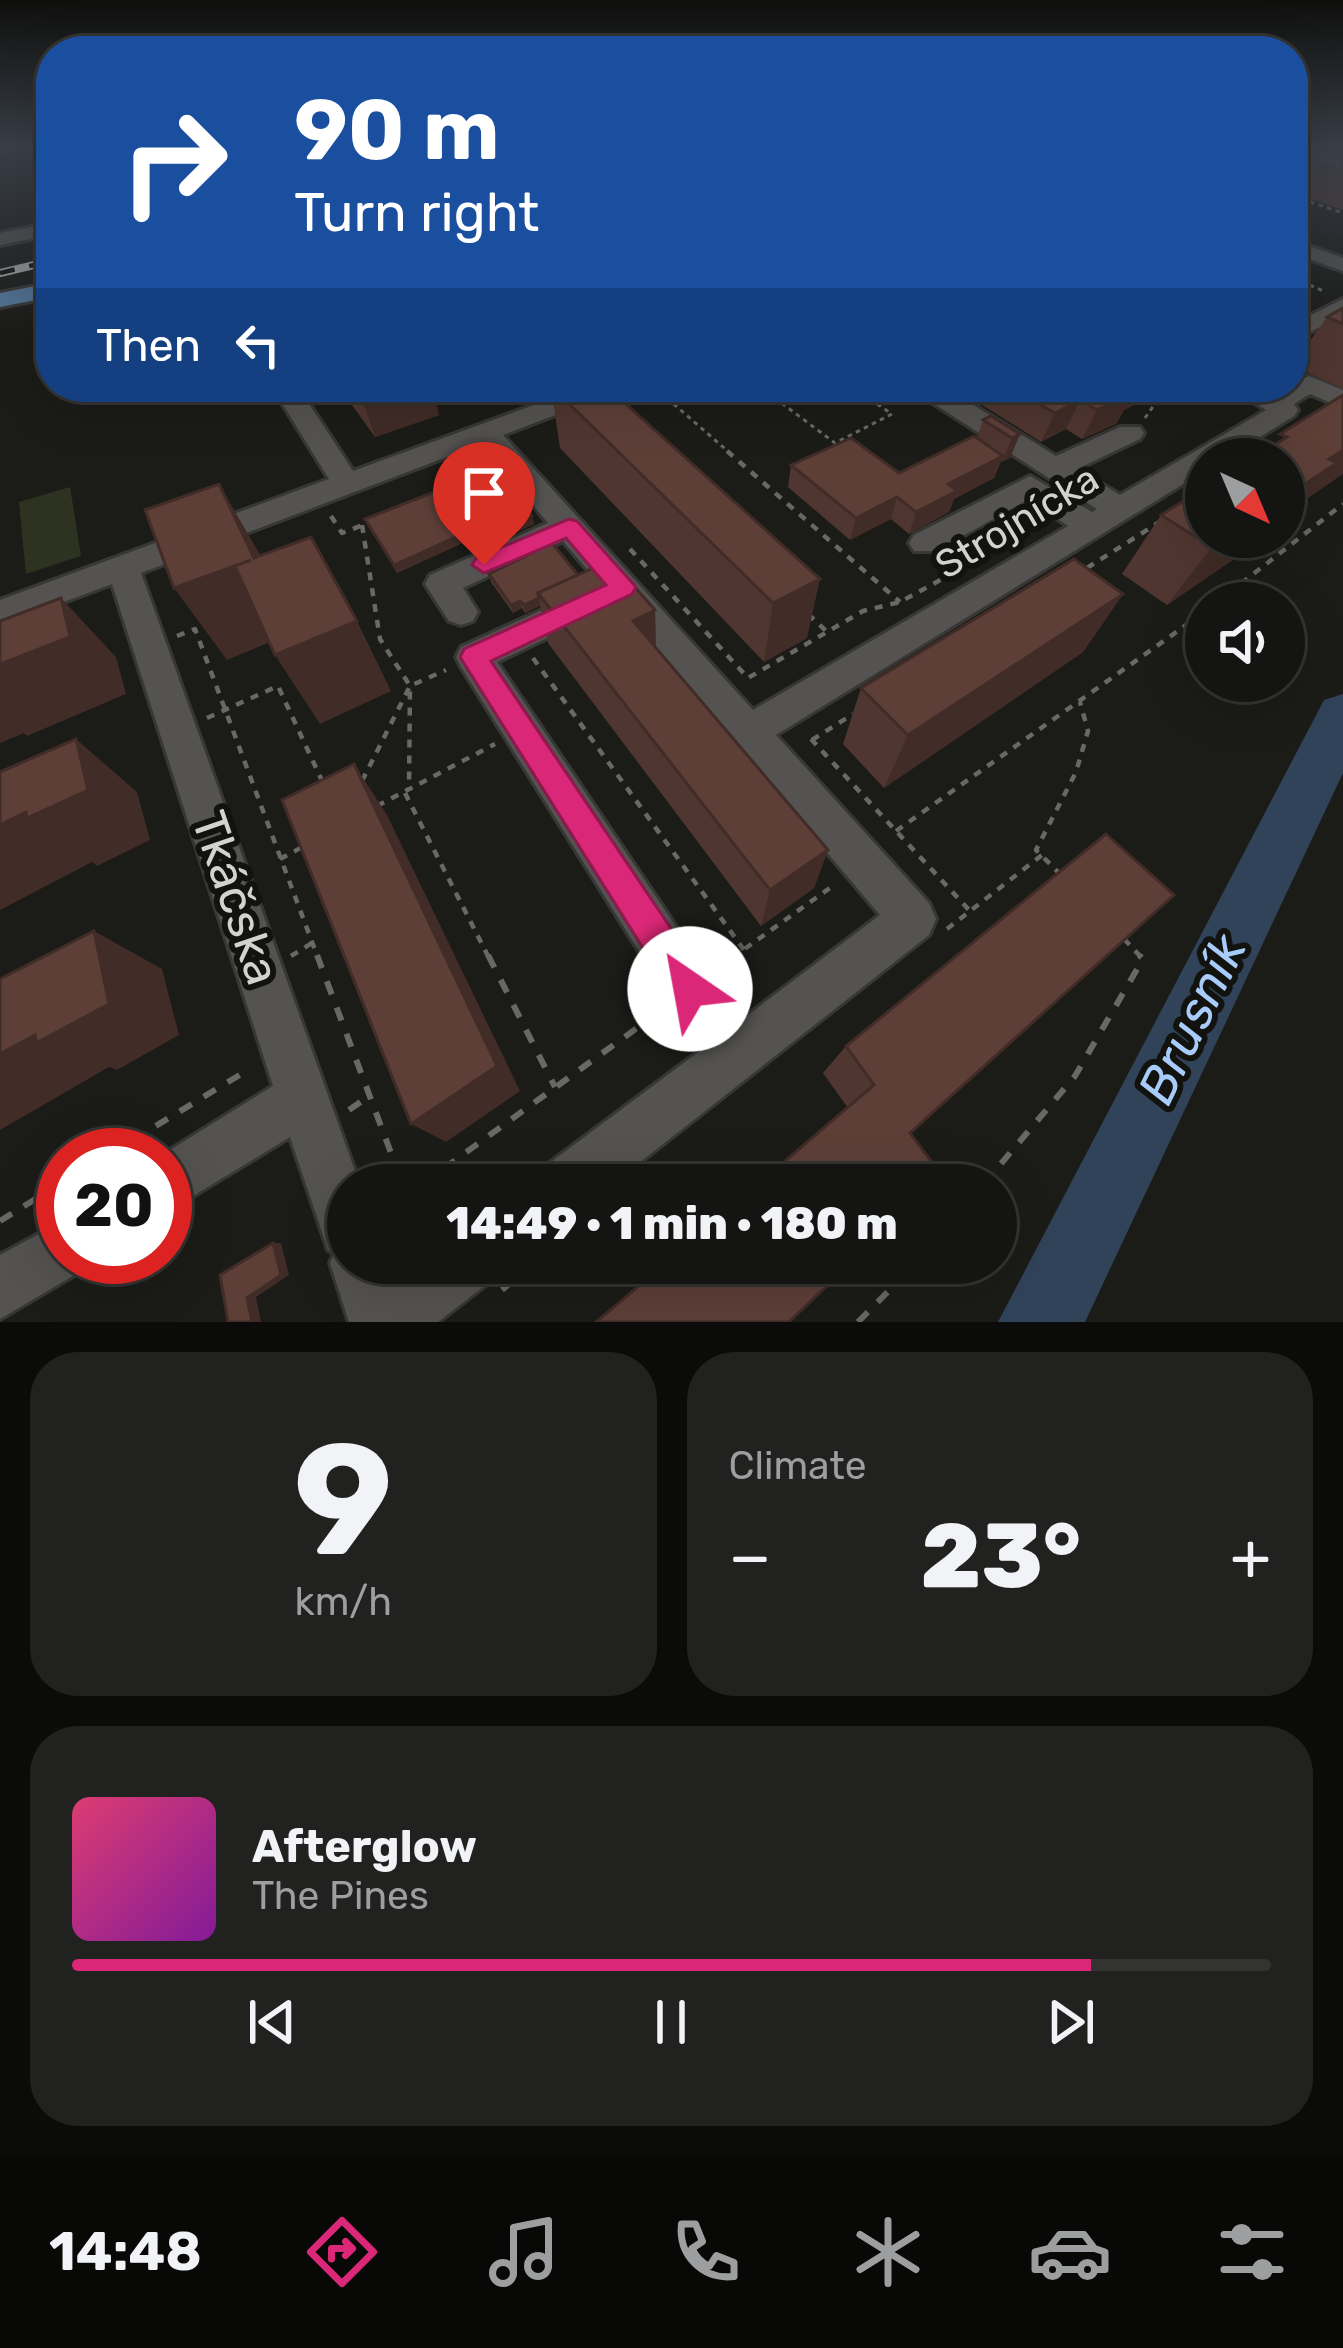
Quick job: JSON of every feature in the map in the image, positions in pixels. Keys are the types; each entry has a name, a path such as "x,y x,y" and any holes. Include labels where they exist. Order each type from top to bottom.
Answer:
{"main road":[{"path":"0,300 36,293"}],"street":[{"path":"0,239 36,232"},
{"path":"1308,252 1343,266"},
{"path":"1308,321 1335,299"},
{"path":"1308,385 1343,400"},
{"path":"292,402 333,489"},
{"path":"0,613 568,402"},
{"path":"951,402 1054,468 1106,518"},
{"path":"1268,402 1278,402"},
{"name":"Strojnícka","path":"768,721 1285,410 1275,404"},
{"path":"486,433 623,587 768,721 913,919 594,1164"},
{"path":"1054,468 1130,433"},
{"path":"925,542 1030,486 1106,518"},
{"path":"461,611 442,584 569,526"},
{"name":"Tkáčska","path":"123,567 327,1168"},
{"path":"623,587 474,657 734,1057"},
{"path":"192,1168 303,1098"},
{"path":"0,1289 36,1267"},
{"path":"366,1284 379,1322"},
{"path":"390,1322 439,1284"}],"path":[{"path":"1308,286 1335,299"},
{"path":"668,402 900,602"},
{"path":"780,402 835,443 892,414 874,402"},
{"path":"1130,433 1156,402"},
{"path":"333,489 342,533 362,525 380,639 410,686 407,790 555,1088"},
{"path":"1243,582 1343,504"},
{"path":"1085,570 1166,519"},
{"path":"625,543 748,678 863,611 900,602 956,572"},
{"path":"794,601 827,632"},
{"path":"169,620 175,637 195,629 395,1164"},
{"path":"896,832 1185,626"},
{"path":"517,637 745,950"},
{"path":"362,782 410,686 474,657"},
{"path":"180,730 278,686 324,785"},
{"path":"1071,885 1036,850 1082,752 1088,730 1080,703"},
{"path":"812,740 871,704"},
{"path":"768,721 812,740 970,911"},
{"path":"363,814 522,730"},
{"path":"280,859 322,836"},
{"path":"1000,1164 1076,1076 1143,959 1114,929"},
{"path":"152,1128 286,1046"},
{"path":"0,1221 36,1199"},
{"path":"858,1322 895,1284"}],"green space":[{"path":"70,487 81,556 26,574 19,502"}],"building":[{"path":"1343,308 1343,324 1327,317"},
{"path":"1343,395 1343,450 1329,459 1337,463 1305,484 1305,438 1280,434"},
{"path":"567,402 624,402 820,579 773,603"},
{"path":"1036,402 1076,402 1055,413"},
{"path":"1083,402 1116,402 1097,410"},
{"path":"991,416 1020,434 1012,438 983,420"},
{"path":"974,436 1003,456 948,484 957,491 916,512 897,497 856,518 791,465 851,438 899,473"},
{"path":"493,469 532,516 508,527 500,517 394,565 365,519"},
{"path":"219,484 254,558 311,537 357,621 275,655 235,566 251,560 174,588 145,510"},
{"path":"1185,500 1185,530 1161,515"},
{"path":"552,543 578,575 538,593 539,598 524,605 520,601 511,605 489,574"},
{"path":"1074,559 1123,594 908,735 861,688"},
{"path":"611,560 655,610 633,621 828,850 770,890 538,593"},
{"path":"61,598 70,637 0,664 0,621"},
{"path":"76,739 88,790 0,825 0,772"},
{"path":"354,764 497,1066 411,1124 282,800"},
{"path":"1106,834 1174,895 910,1133 933,1164 782,1164 874,1085 846,1046"},
{"path":"94,931 109,1004 36,1043 35,1035 0,1054 0,979"},
{"path":"273,1243 281,1275 247,1298 252,1322 228,1322 220,1275"},
{"path":"641,1284 829,1284 789,1322 596,1322"}],"waterway":[{"name":"Brusník","path":"1041,1322 1343,716"}],"railway":[{"path":"0,273 36,265"}],"route":[{"path":"484,565 569,526 623,587 474,657 690,989"}]}
